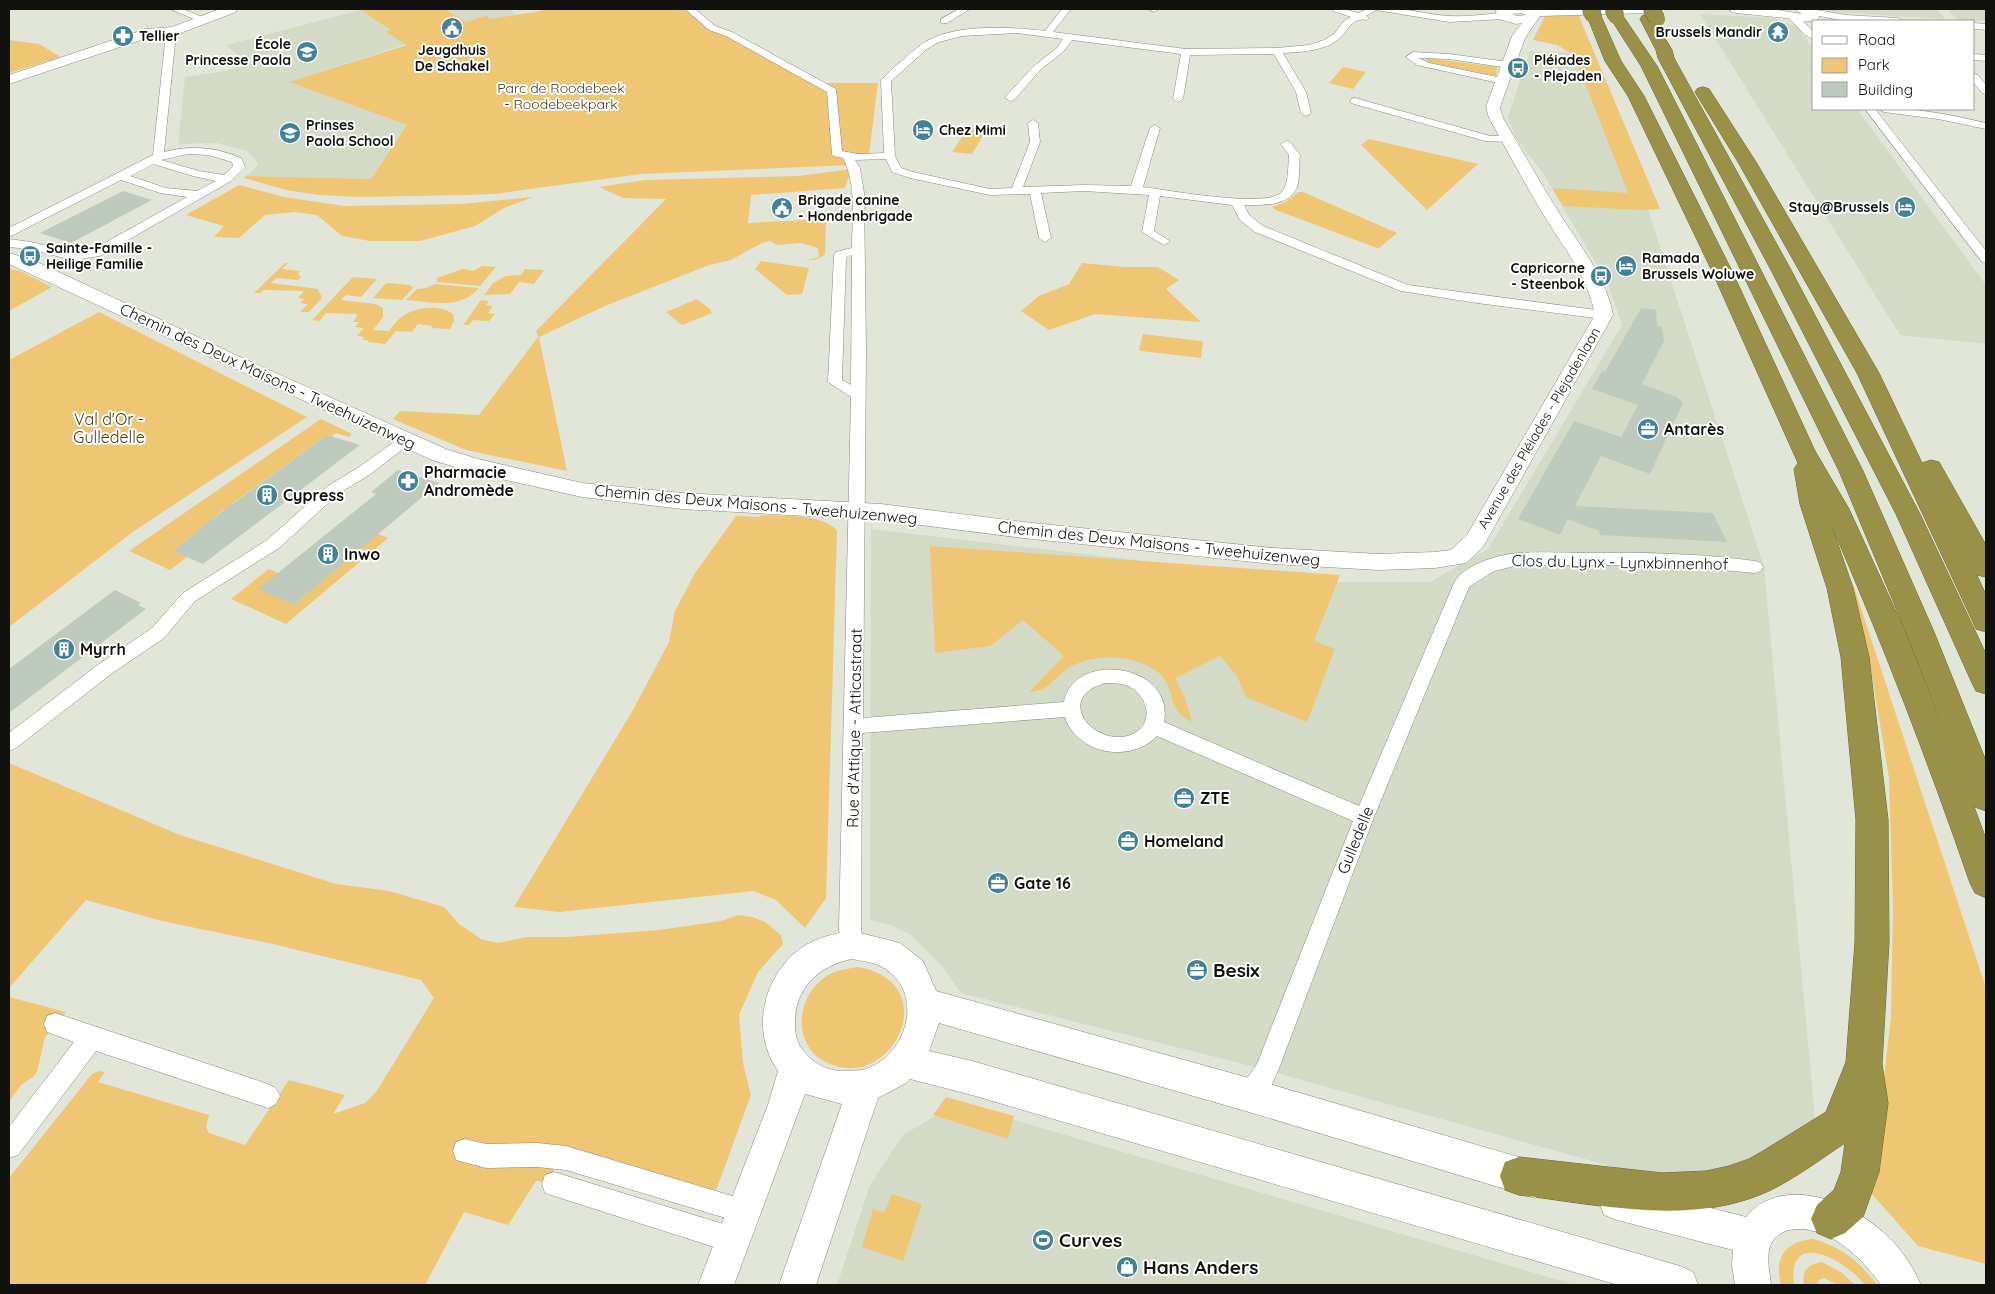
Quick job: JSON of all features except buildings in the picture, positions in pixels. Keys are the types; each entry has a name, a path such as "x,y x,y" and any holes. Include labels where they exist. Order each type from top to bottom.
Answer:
{"highway":[{"path":"1592,12 1616,66 1636,96 1720,268 1804,451 1837,509 1890,629 1955,795 1986,883"},
{"path":"1615,12 1625,32 1649,66 1851,471 1920,632 1986,798"},
{"path":"1649,13 1747,162 1868,373 1986,622"},
{"path":"1649,13 1666,58 1781,270 1908,514 1986,683"},
{"path":"1625,32 1636,96"},
{"path":"1868,373 1907,425 1986,568"},
{"path":"1804,451 1812,504 1840,588 1855,657 1872,820 1872,942 1864,1064 1869,1103 1860,1172 1849,1203 1831,1219"},
{"path":"1519,1176 1662,1192 1706,1190 1729,1185 1756,1176 1777,1165 1839,1125 1864,1064"}],"street":[{"path":"175,9 200,18 248,9"},
{"path":"9,80 142,36 141,40 145,42 165,35 218,9"},
{"path":"200,18 231,9"},
{"name":"Rue d'Attique - Atticastraat","path":"690,9 712,28 729,34 832,91 837,154 847,155 854,168 858,193 859,351 850,929 852,945"},
{"path":"944,21 965,9"},
{"path":"1047,34 1066,9"},
{"path":"1336,9 1374,20"},
{"path":"1286,144 1295,155 1291,187 1285,195 1275,200 1236,202 1136,190 1084,188 990,192 910,176 896,170 890,156 886,81 924,47 948,36 980,31 1017,30 1186,52 1277,51 1310,48 1327,42 1337,36 1348,22 1372,9"},
{"path":"1378,9 1414,11 1466,20 1528,12 1649,13"},
{"path":"1425,9 1505,16"},
{"path":"1736,9 1799,12"},
{"path":"1766,9 1881,20"},
{"path":"1398,22 1406,20 1414,11"},
{"name":"Avenue des Pléiades - Plejadenlaan","path":"1458,556 1475,541 1484,527 1604,315 1602,298 1593,280 1548,210 1496,118 1493,108 1519,36 1526,31 1528,12"},
{"path":"1799,12 1812,30"},
{"path":"1799,12 1807,32 1812,36"},
{"path":"1505,16 1519,36"},
{"path":"89,54 165,35"},
{"path":"154,158 170,43 165,35"},
{"path":"1010,98 1037,68 1060,50 1069,37"},
{"path":"1277,51 1301,92 1306,113"},
{"path":"1178,99 1186,52"},
{"path":"1502,81 1428,64 1413,60 1411,57 1420,54 1447,57 1460,56 1509,65"},
{"path":"1975,78 1986,91"},
{"path":"1355,101 1489,139 1508,139"},
{"path":"1871,110 1986,259"},
{"path":"1892,110 1938,116 1986,126"},
{"path":"1016,191 1036,142 1033,123"},
{"path":"1136,190 1155,128"},
{"path":"9,233 154,158 171,152 192,150 222,153 237,160 239,167 227,179 88,255 66,257 20,243 9,242"},
{"path":"847,155 890,156"},
{"path":"154,158 196,174 227,179"},
{"path":"119,176 164,191 200,195"},
{"path":"1035,191 1045,238"},
{"path":"1155,192 1148,232 1164,241"},
{"path":"1236,202 1244,217 1259,229 1406,288 1494,302 1604,315"},
{"path":"857,394 835,382 840,254 858,250"},
{"name":"Chemin des Deux Maisons - Tweehuizenweg","path":"9,258 29,265 440,455 479,467 582,490 682,501 881,512 1023,530 1273,556 1379,562 1435,560 1458,556"},
{"path":"9,743 106,669 158,633 196,592 273,544 333,490 364,471 406,440"},
{"name":"Clos du Lynx - Lynxbinnenhof","path":"1462,583 1490,565 1504,560 1519,558 1647,559 1734,564 1754,568"},
{"name":"Gulledelle","path":"1249,1095 1267,1072 1272,1053 1364,817 1462,583"},
{"path":"1104,676 1122,677 1138,683 1153,698 1157,717 1153,726 1147,734 1137,741 1125,744 1102,743 1080,729 1072,716 1071,709 1075,694 1087,682 1104,676"},
{"path":"854,726 1071,709"},
{"path":"1153,726 1364,817"},
{"path":"852,945 882,949 895,956 915,976 921,989 924,1003 922,1030 915,1046 905,1060 885,1078 865,1086 852,1088 827,1087 810,1080 795,1069 786,1056 780,1042 777,1026 778,1011 782,996 790,982 800,969 813,959 839,947 852,945"},
{"path":"924,1003 1249,1095 1519,1176 1753,1237"},
{"path":"56,1024 92,1038 268,1096"},
{"path":"9,1146 92,1038"},
{"path":"905,1060 1680,1285"},
{"path":"716,1285 731,1223 784,1106 795,1069"},
{"path":"798,1285 865,1086"},
{"path":"465,1152 486,1156 537,1155 566,1158 731,1223"},
{"path":"554,1184 731,1223"},
{"path":"1753,1285 1749,1260 1753,1237 1764,1221 1783,1212 1806,1212 1831,1219 1856,1233 1878,1253 1903,1282"}],"shaded area":[{"path":"446,9 511,9 515,15 489,19 487,15 466,22"},
{"path":"1824,9 1936,9 1946,19 1834,12"},
{"path":"1947,9 1986,9 1986,21 1958,20"},
{"name":"Prinses Paola School","path":"361,10 412,42 290,82 407,125 371,179 246,176 258,165 255,158 247,151 217,143 178,144 185,77 225,71 243,65 243,59 226,45"},
{"path":"1700,14 1774,18 1797,27 1812,47 1812,110 1858,110 1986,285 1986,344 1900,335"},
{"path":"1530,51 1580,53 1649,213 1764,567 1816,1129 1746,1166 1671,1183 1251,1066 961,993 942,966 911,935 891,925 870,920 871,529 1323,582 1430,582 1488,549 1622,325 1607,282 1544,175 1515,137 1508,117"},
{"path":"957,1103 1575,1285 837,1285 870,1185 903,1135"}],"green space":[{"name":"Parc de Roodebeek - Roodebeekpark","path":"445,9 466,22 487,15 489,19 541,11 541,9 683,9 710,30 725,35 827,92 836,155 846,157 850,165 641,174 494,194 466,195 358,197 319,195 286,190 244,178 246,176 371,179 407,125 289,82 407,45 386,32 391,30 360,10"},
{"path":"1578,14 1660,209 1642,210 1563,206 1552,188 1628,193 1574,55 1557,45 1533,40 1545,16"},
{"path":"9,40 39,44 61,57 9,73"},
{"path":"1427,58 1497,67 1496,76 1426,62"},
{"path":"1343,67 1366,72 1353,89 1329,83"},
{"path":"822,83 878,83 869,154 841,153 835,89"},
{"path":"967,129 986,131 972,154 952,152"},
{"path":"1369,139 1478,164 1427,210 1361,145"},
{"path":"851,169 845,188 751,195 748,223 826,219 825,254 820,257 805,261 819,257 818,248 801,243 777,245 770,241 762,243 731,260 709,265 605,306 539,337 567,471 466,450 393,419 400,411 479,415 538,337 536,331 666,199 623,198 599,187 645,180 799,176"},
{"path":"239,185 284,197 344,206 462,204 533,197 504,208 475,226 420,241 370,241 342,236 317,215 295,212 265,215 239,238 214,237 224,226 186,215"},
{"path":"1298,192 1303,192 1397,233 1377,248 1272,207 1287,201"},
{"path":"761,261 809,268 802,294 787,295 755,269"},
{"path":"285,263 288,263 282,269 300,271 298,274 301,277 298,280 276,278 271,283 318,289 322,298 309,312 300,312 308,304 300,303 304,299 298,298 304,291 264,290 260,293 254,293"},
{"path":"1082,263 1125,267 1158,267 1179,280 1166,289 1201,322 1095,314 1049,330 1021,311 1039,296 1069,284"},
{"path":"482,266 496,267 480,286 437,282 437,278 463,269 473,271"},
{"path":"9,269 20,271 52,287 9,311"},
{"path":"525,269 544,270 534,284 519,282 510,294 485,295 481,300 489,301 486,305 493,306 488,313 495,314 489,321 473,320 469,325 463,325 493,283 506,276 521,275"},
{"path":"353,277 377,279 361,297 346,295 341,300 375,304 383,308 383,317 373,330 389,331 397,321 408,313 428,308 448,311 453,314 454,321 450,329 432,328 433,326 418,324 412,332 396,331 385,344 368,342 369,340 362,340 364,337 357,336 364,328 355,327 359,322 353,322 358,314 326,313 319,321 312,320"},
{"path":"385,284 410,285 413,288 402,300 373,298"},
{"path":"435,284 479,288 471,295 454,302 436,303 406,300 417,289"},
{"path":"697,299 710,309 712,313 682,325 666,312"},
{"name":"Val d'Or - Gulledelle","path":"99,312 307,417 134,531 9,627 9,360"},
{"path":"1143,334 1201,341 1203,342 1201,358 1141,351 1139,350"},
{"path":"321,419 352,434 349,437 336,433 332,436 327,435 233,503 227,512 223,510 173,551 187,557 170,570 129,551"},
{"path":"761,515 802,517 823,521 837,531 826,898 805,928 776,900 753,891 559,912 514,907 633,710 669,642 675,611 695,573 736,516 760,517"},
{"path":"378,534 388,538 286,624 231,599 269,569 278,573 294,605"},
{"path":"930,546 1340,575 1314,641 1335,649 1307,722 1246,697 1237,676 1220,656 1175,678 1185,698 1192,722 1179,713 1168,685 1161,675 1146,665 1123,658 1087,660 1067,669 1046,687 1029,692 1064,656 1023,620 990,646 935,653"},
{"path":"1852,581 1986,988 1986,1264 1918,1246 1871,1193 1891,1016 1893,908 1889,778 1871,670"},
{"path":"9,763 180,835 336,884 389,891 444,907 459,924 481,939 498,943 527,937 567,937 659,930 721,921 738,915 752,917 765,922 781,935 783,944 758,972 739,1015 743,1063 751,1095 714,1196 557,1164 548,1182 536,1181 508,1225 464,1212 425,1285 9,1285 9,1178 92,1074 100,1071 105,1072 98,1082 209,1115 206,1127 209,1133 245,1145 289,1080 345,1095 333,1114 365,1103 376,1092 434,998 421,980 273,944 162,921 86,900 9,988"},
{"path":"858,967 884,977 899,992 904,1011 901,1031 890,1048 874,1062 855,1068 833,1065 818,1057 807,1044 802,1026 804,1008 812,991 825,977 837,971"},
{"path":"9,997 66,1012 45,1037 37,1072 21,1085 10,1100"},
{"path":"946,1097 1014,1116 1008,1139 933,1115"},
{"path":"892,1194 922,1204 903,1261 862,1247 873,1209 884,1213"},
{"path":"1813,1239 1833,1246 1850,1256 1877,1285 1865,1285 1845,1266 1819,1254 1808,1253 1799,1257 1794,1267 1794,1285 1781,1285 1779,1266 1784,1253 1795,1244"},
{"path":"1822,1262 1841,1272 1855,1285 1838,1285 1824,1278 1819,1280 1817,1285 1804,1285 1805,1272 1809,1266"}],"place":[{"name":"Jeugdhuis De Schakel","path":"452,28"},
{"name":"Brussels Mandir","path":"1778,32"},
{"name":"Tellier","path":"123,36"},
{"name":"École Princesse Paola","path":"307,52"},
{"name":"Pléiades - Plejaden","path":"1518,68"},
{"name":"Chez Mimi","path":"923,130"},
{"name":"Prinses Paola School","path":"290,133"},
{"name":"Stay@Brussels","path":"1905,207"},
{"name":"Brigade canine - Hondenbrigade","path":"782,208"},
{"name":"Sainte-Famille - Heilige Familie","path":"30,256"},
{"name":"Ramada Brussels Woluwe","path":"1626,266"},
{"name":"Capricorne - Steenbok","path":"1601,276"},
{"name":"Antarès","path":"1648,429"},
{"name":"Pharmacie Andromède","path":"408,481"},
{"name":"Cypress","path":"267,495"},
{"name":"Inwo","path":"328,554"},
{"name":"Myrrh","path":"64,649"},
{"name":"ZTE","path":"1184,798"},
{"name":"Homeland","path":"1128,841"},
{"name":"Gate 16","path":"998,883"},
{"name":"Besix","path":"1197,970"},
{"name":"Curves","path":"1043,1240"},
{"name":"Hans Anders","path":"1127,1267"}]}
